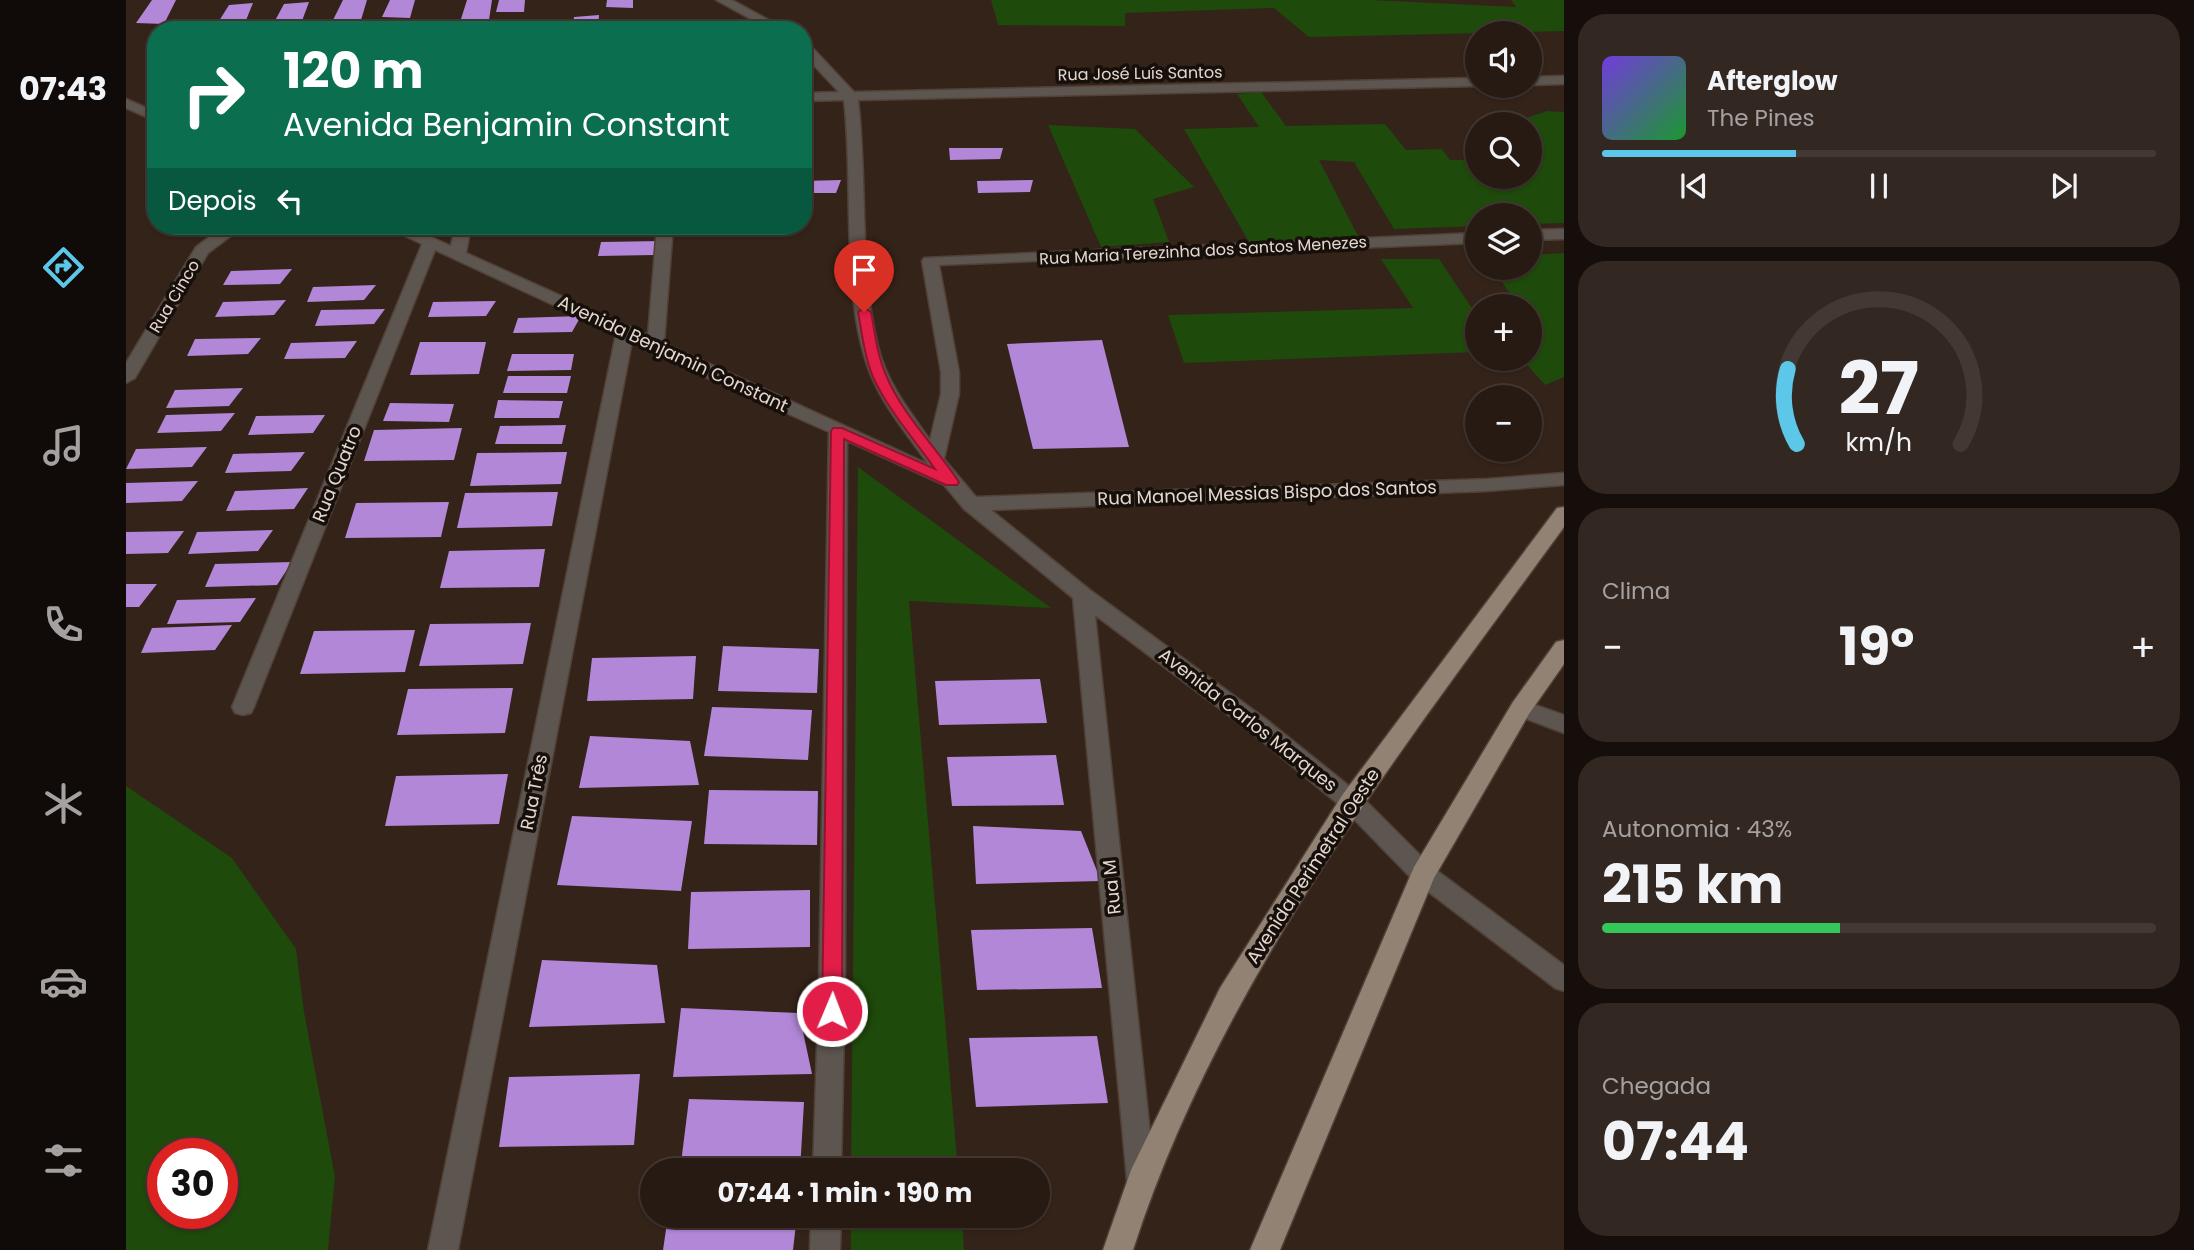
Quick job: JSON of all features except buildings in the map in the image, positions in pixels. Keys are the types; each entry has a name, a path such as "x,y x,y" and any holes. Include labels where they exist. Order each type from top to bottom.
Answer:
{"main road":[{"name":"Avenida Perimetral Oeste","path":"1118,1250 1141,1180 1229,996 1351,801 1564,513"},
{"path":"1265,1250 1423,874 1521,708 1564,648"}],"street":[{"path":"722,0 764,21"},
{"path":"812,56 851,97"},
{"path":"1542,81 1564,80"},
{"name":"Rua José Luís Santos","path":"812,97 1465,82"},
{"name":"Avenida Carlos Marques","path":"851,97 856,144 861,290 872,355 893,401 951,482 971,504 1083,595 1259,726 1351,801 1423,874 1564,979"},
{"path":"126,103 147,112"},
{"path":"1542,235 1564,234"},
{"name":"Rua Cinco","path":"126,378 132,358 202,250 220,235"},
{"name":"Avenida Benjamin Constant","path":"417,235 542,291 655,348 951,482"},
{"path":"458,253 461,235"},
{"path":"655,348 664,235"},
{"name":"Rua Maria Terezinha dos Santos Menezes","path":"935,458 950,394 950,372 930,261 1465,239"},
{"name":"Rua Quatro","path":"243,707 431,241"},
{"name":"Rua Três","path":"443,1250 625,333"},
{"path":"827,1158 832,984 838,431"},
{"name":"Rua Manoel Messias Bispo dos Santos","path":"971,504 1487,485 1564,479"},
{"name":"Rua M","path":"1083,595 1141,1180"},
{"path":"1521,708 1564,724"},
{"path":"825,1250 826,1228"}],"green space":[{"path":"991,0 1371,0 1516,7 1511,0 1564,0 1564,31 1542,32 1542,21 1465,21 1465,33 1309,37 1274,8 1125,13 1125,26 998,25"},
{"path":"1261,92 1286,126 1385,124 1406,150 1442,149 1450,160 1465,160 1465,189 1542,189 1542,113 1564,112 1564,223 1542,224 1542,203 1465,203 1465,226 1394,229 1354,162 1319,160 1358,236 1249,242 1184,129 1259,127 1237,94"},
{"path":"1048,125 1135,129 1194,187 1153,199 1169,242 1101,247"},
{"path":"1564,253 1564,377 1545,385 1533,371 1542,371 1542,294 1510,294 1501,280 1542,280 1542,254"},
{"path":"1381,259 1439,259 1465,298 1465,352 1184,363 1168,315 1413,308"},
{"path":"858,467 1051,608 909,601 957,1158 851,1158"},
{"path":"126,786 232,858 296,949 304,1012 335,1177 328,1250 126,1250"},
{"path":"851,1228 963,1228 964,1250 851,1250"}],"route":[{"path":"832,1011 838,431 951,482 893,401 880,376 872,355 864,312"}]}
